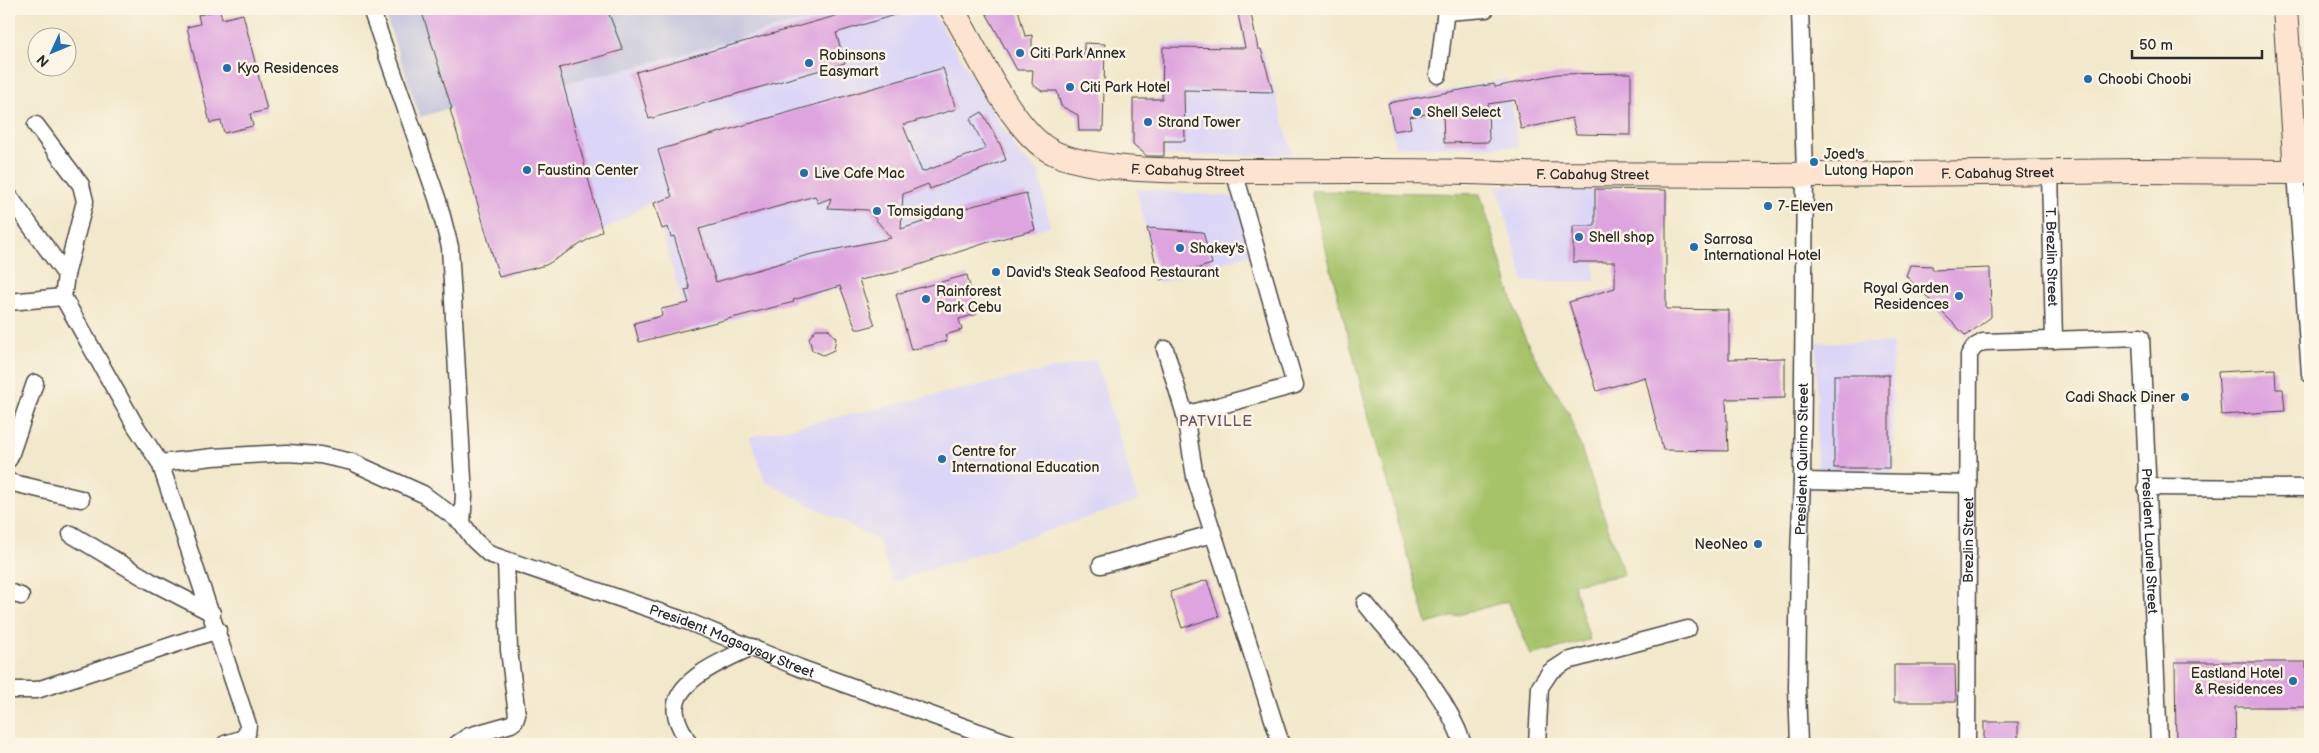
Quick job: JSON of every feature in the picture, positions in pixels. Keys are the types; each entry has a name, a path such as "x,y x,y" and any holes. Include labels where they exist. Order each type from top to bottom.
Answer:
{"main road":[{"name":"F. Cabahug Street","path":"952,9 1011,112 1025,130 1044,148 1072,160 1123,168 1234,171 1805,174 2136,171 2303,172"},
{"path":"2286,9 2303,172"}],"street":[{"path":"371,9 438,201 450,247 464,496 462,523"},
{"path":"1438,75 1446,10 1486,9"},
{"name":"President Quirino Street","path":"1799,744 1799,564 1802,481 1805,174 1800,9"},
{"path":"36,125 81,184 85,201 66,275 63,297 134,425 160,463 184,538 218,630 248,725 247,734 241,739 225,744"},
{"path":"1185,415 1296,385 1234,171"},
{"path":"2303,172 2310,374"},
{"name":"T. Brezlin Street","path":"2050,173 2054,340"},
{"path":"9,196 66,275"},
{"path":"9,302 63,297"},
{"name":"President Laurel Street","path":"2054,340 2141,337 2146,487 2159,744"},
{"name":"Brezlin Street","path":"1967,744 1970,355 1974,347 1983,342 2054,340"},
{"path":"1165,350 1185,415 1196,477 1212,534 1281,744"},
{"path":"9,456 35,383"},
{"name":"President Magsaysay Street","path":"160,463 213,457 287,453 320,455 352,462 423,494 462,523 474,540 489,554 689,622 800,668 1012,744"},
{"path":"1802,481 1969,484"},
{"path":"9,482 81,499"},
{"path":"2146,487 2310,488"},
{"path":"71,534 150,581 212,613"},
{"path":"1101,565 1212,534"},
{"path":"457,744 469,736 511,724 515,722 517,715 508,650 506,560"},
{"path":"1365,603 1440,694 1455,722 1463,744"},
{"path":"1537,744 1540,687 1550,672 1566,661 1688,629"},
{"path":"9,690 37,690 218,630"},
{"path":"688,744 676,717 676,704 680,695 689,682 717,664 752,647"}],"shaded area":[{"path":"383,9 846,9 636,67 450,108 420,117"},
{"path":"846,9 931,9 1020,156 1039,172 1050,226 691,332 653,201 547,264 498,277 450,108 636,67"},
{"path":"1163,44 1262,48 1293,155 1166,156"},
{"path":"1507,79 1519,147 1395,147 1387,102"},
{"path":"1497,186 1594,187 1595,281 1524,282"},
{"path":"1136,189 1237,197 1256,252 1159,283"},
{"path":"1817,342 1893,343 1893,473 1817,472"},
{"name":"Centre for International Education","path":"1096,359 1138,501 892,582 879,541 765,481 750,437"}],"green space":[{"path":"1311,191 1480,194 1521,329 1533,354 1569,413 1624,575 1573,584 1590,640 1531,655 1508,601 1427,624 1371,425"}],"building":[{"path":"421,9 607,9 623,50 559,68 602,231 546,265 499,277 450,109 452,109"},
{"path":"860,9 904,9 904,12 836,33 845,63 649,119 636,72"},
{"name":"Citi Park Hotel","path":"984,9 1018,9 1025,36 1032,35 1032,54 1084,56 1084,43 1105,44 1103,131 1079,131 1078,115 1061,106 1057,91 1042,91 1032,84 1033,70 1017,70"},
{"path":"1237,9 1250,9 1258,49 1261,49 1273,92 1184,90 1185,141 1164,141 1164,156 1147,156 1133,144 1133,99 1162,99 1163,47 1245,48"},
{"name":"Kyo Residences","path":"220,10 222,19 243,14 267,110 250,114 253,126 224,133 221,121 210,123 187,27 200,24 198,15"},
{"path":"943,68 956,109 903,125 922,172 986,149 970,119 982,112 1000,144 1006,160 930,189 928,184 903,194 901,229 976,205 1026,193 1035,230 989,242 894,273 859,280 875,325 861,329 856,329 840,286 793,300 794,302 639,342 634,323 662,316 661,309 689,303 685,290 690,289 674,236 671,237 668,227 662,229 654,203 672,197 658,150","holes":["815,196 818,203 831,198 828,208 868,210 891,238 808,255 716,282 699,229"]},
{"path":"1631,73 1631,135 1576,134 1572,118 1521,129 1515,100 1488,104 1489,142 1444,143 1443,111 1409,117 1411,128 1394,131 1388,103 1494,84 1495,87 1557,74"},
{"path":"1595,189 1666,190 1666,309 1729,310 1729,359 1785,358 1785,398 1726,399 1728,451 1663,450 1645,377 1597,391 1569,302 1615,288 1615,262 1573,262 1573,226 1595,226"},
{"name":"Shakey's","path":"1147,228 1203,232 1212,264 1160,280"},
{"name":"Royal Garden Residences","path":"1910,265 1932,266 1933,270 1990,268 1991,317 1966,336 1906,276"},
{"name":"Rainforest Park Cebu","path":"967,275 977,314 959,319 962,330 945,335 947,341 911,350 896,294"},
{"path":"816,329 828,329 836,338 834,350 823,355 812,350 809,338"},
{"path":"2275,369 2276,389 2283,389 2285,411 2221,415 2218,372"},
{"path":"1834,375 1889,375 1889,468 1834,468"},
{"path":"1207,580 1219,616 1182,628 1170,592"},
{"name":"Eastland Hotel & Residences","path":"2175,662 2306,662 2306,707 2235,707 2236,744 2176,744"},
{"path":"1894,665 1955,665 1956,702 1894,702"},
{"path":"1984,722 2018,722 2018,744 1984,744"}],"place":[{"name":"Citi Park Annex","path":"1020,53"},
{"name":"Robinsons Easymart","path":"809,63"},
{"name":"Kyo Residences","path":"227,68"},
{"name":"Choobi Choobi","path":"2088,79"},
{"name":"Citi Park Hotel","path":"1070,87"},
{"name":"Shell Select","path":"1417,112"},
{"name":"Strand Tower","path":"1148,122"},
{"name":"Joed's Lutong Hapon","path":"1814,162"},
{"name":"Faustina Center","path":"527,170"},
{"name":"Live Cafe Mac","path":"804,173"},
{"name":"7-Eleven","path":"1768,206"},
{"name":"Tomsigdang","path":"877,211"},
{"name":"Shell shop","path":"1579,237"},
{"name":"Sarrosa International Hotel","path":"1694,247"},
{"name":"Shakey's","path":"1180,248"},
{"name":"David's Steak Seafood Restaurant","path":"996,272"},
{"name":"Royal Garden Residences","path":"1959,296"},
{"name":"Rainforest Park Cebu","path":"926,299"},
{"name":"Cadi Shack Diner","path":"2185,397"},
{"name":"Centre for International Education","path":"942,459"},
{"name":"NeoNeo","path":"1758,544"},
{"name":"Eastland Hotel & Residences","path":"2293,681"}],"district":[{"name":"PATVILLE","path":"1216,421"}]}
